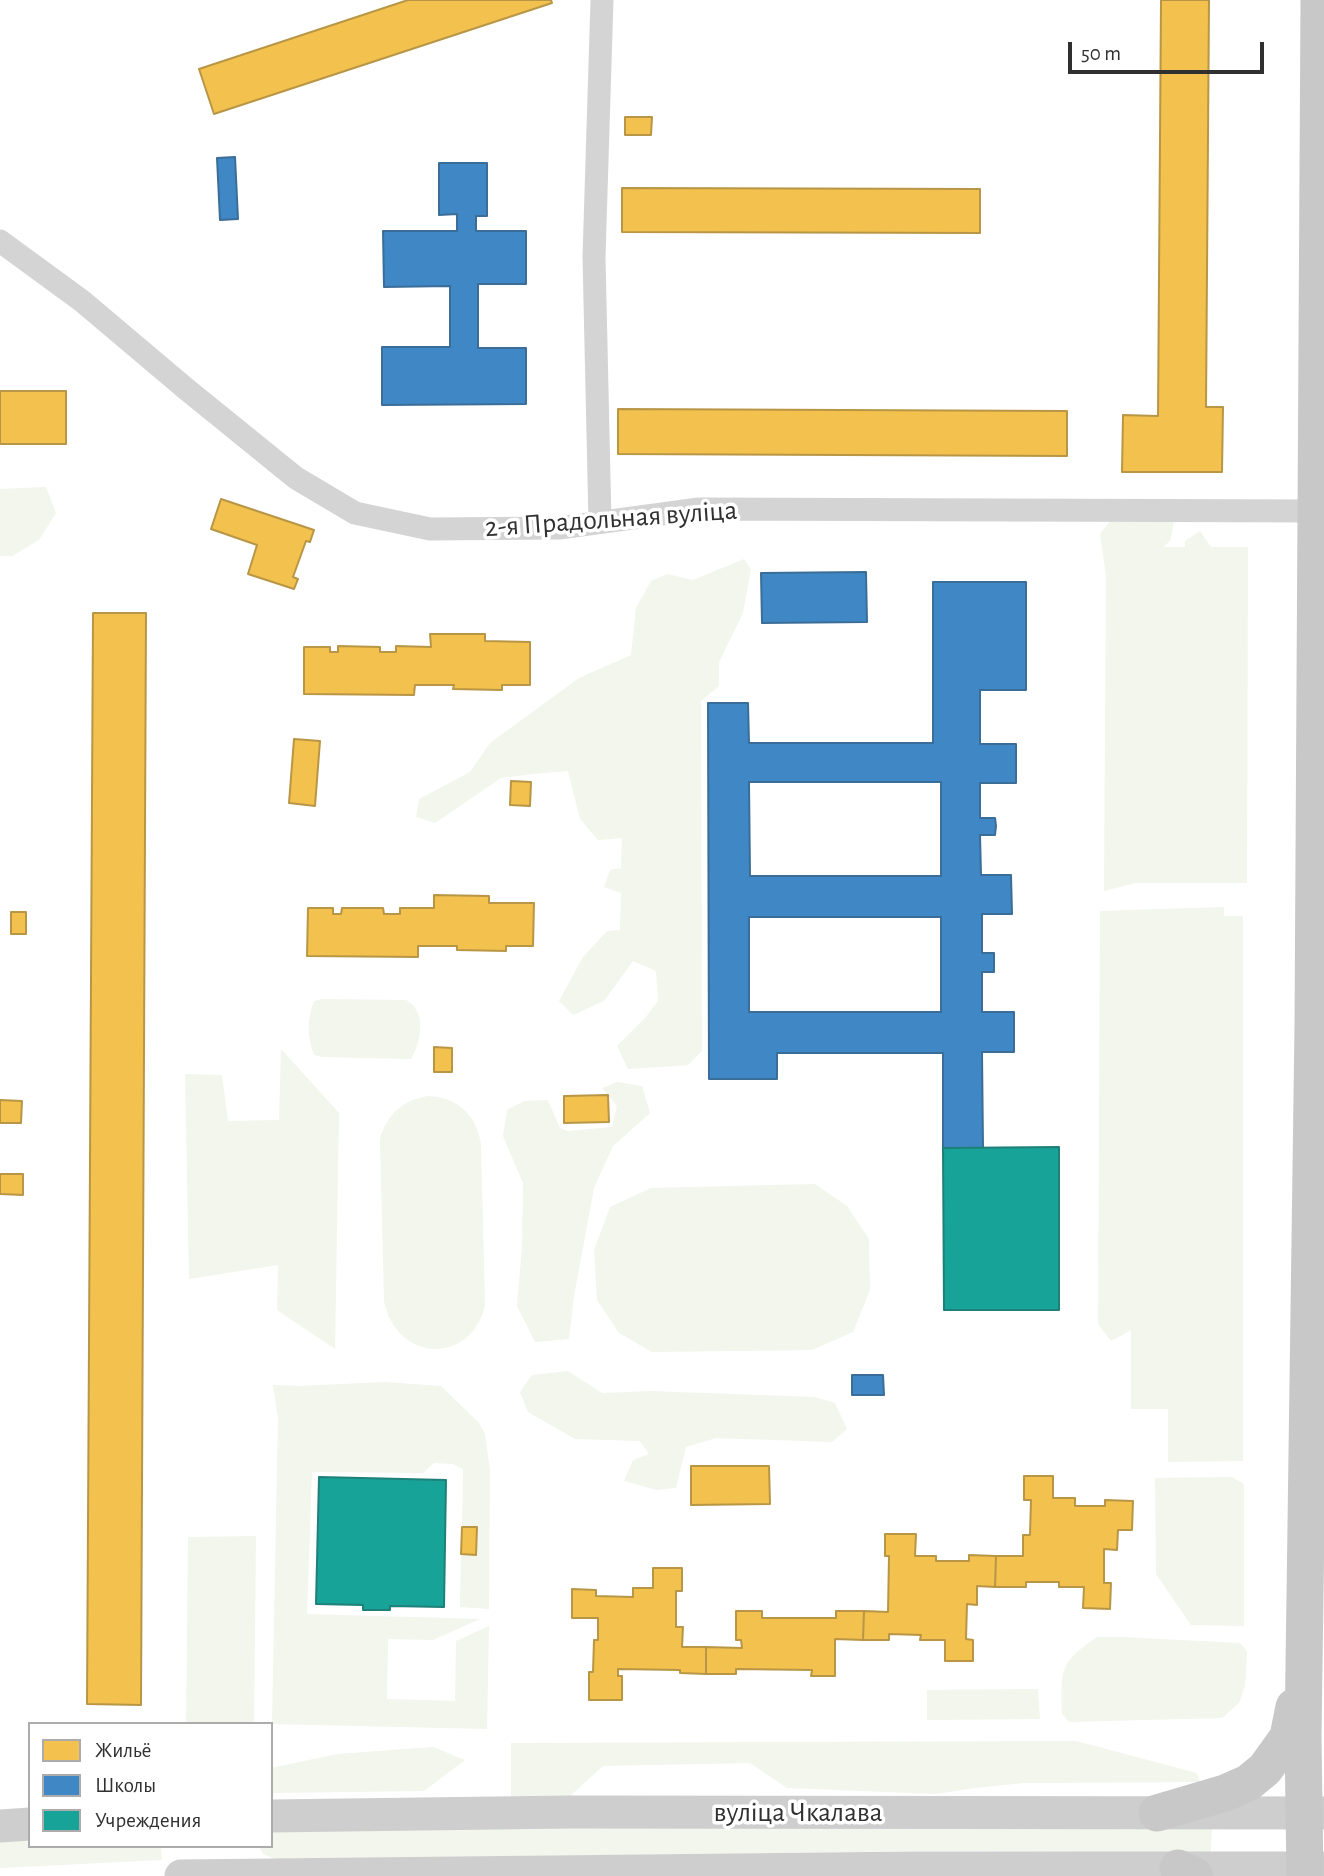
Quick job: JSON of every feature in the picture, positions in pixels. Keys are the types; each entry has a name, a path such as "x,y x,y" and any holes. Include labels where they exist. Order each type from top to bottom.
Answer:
{"main road":[{"path":"1311,1871 1314,1813 1304,1665 1319,1033 1316,511 1319,0"},
{"path":"1157,1813 1225,1793 1248,1783 1265,1769 1288,1737 1304,1665"},
{"name":"вуліца Чкалава","path":"273,1816 570,1812 1314,1813"},
{"path":"0,1826 28,1824"},
{"path":"190,1875 205,1868 211,1861 214,1848"},
{"path":"248,1848 251,1861 258,1868 277,1875"},
{"name":"вуліца Чкалава","path":"181,1876 916,1868 1311,1871"}],"street":[{"path":"600,522 594,257 602,0"},
{"name":"2-я Прадольная вуліца","path":"0,241 82,301 296,478 355,513 430,529 559,528 699,509 1316,511"}],"shaded area":[{"path":"46,487 56,513 39,540 12,556 0,556 0,489"},
{"path":"1111,520 1174,522 1170,541 1163,547 1185,547 1185,541 1200,531 1211,547 1248,547 1247,883 1136,883 1104,891 1106,576 1100,534"},
{"path":"744,559 751,569 743,613 719,662 719,686 701,701 702,1051 688,1065 628,1069 617,1046 658,1001 656,971 633,961 604,1001 573,1015 559,1001 583,957 607,931 620,930 621,893 604,887 610,870 621,868 622,838 598,840 580,819 568,771 501,778 435,823 416,817 419,799 470,772 490,743 579,678 631,655 636,608 651,581 667,574 693,580"},
{"path":"1224,907 1224,916 1243,916 1243,1461 1168,1462 1168,1409 1131,1409 1131,1330 1111,1341 1098,1324 1100,911"},
{"path":"314,1001 410,1002 420,1020 418,1041 411,1059 314,1055 309,1021"},
{"path":"281,1049 339,1113 335,1349 277,1310 278,1265 189,1279 185,1074 222,1075 228,1121 279,1120"},
{"path":"617,1082 642,1086 650,1113 613,1146 594,1188 569,1339 535,1342 517,1306 522,1247 523,1183 503,1136 507,1110 524,1101 548,1100 560,1128 568,1131 612,1127 617,1106 602,1088"},
{"path":"428,1096 456,1104 470,1116 479,1134 485,1306 477,1326 465,1339 450,1347 433,1349 417,1345 403,1336 391,1321 384,1301 380,1139 391,1116 397,1110 411,1101"},
{"path":"815,1184 847,1206 869,1239 870,1290 853,1332 812,1350 652,1352 619,1333 597,1300 594,1250 610,1207 651,1188"},
{"path":"568,1371 602,1393 650,1391 815,1397 835,1403 847,1429 832,1442 716,1438 686,1447 676,1488 657,1490 624,1481 633,1460 649,1454 640,1441 575,1439 528,1412 520,1392 532,1375"},
{"path":"385,1382 441,1386 479,1423 485,1434 490,1470 489,1609 460,1607 461,1554 476,1554 477,1527 462,1527 463,1469 453,1464 434,1463 423,1473 312,1472 307,1614 480,1619 433,1640 388,1639 387,1699 455,1701 456,1641 489,1626 487,1729 273,1724 278,1418 273,1385"},
{"path":"1232,1477 1244,1484 1244,1626 1191,1625 1156,1574 1155,1478"},
{"path":"256,1536 254,1722 186,1722 188,1537"},
{"path":"1097,1637 1240,1643 1247,1651 1245,1686 1239,1703 1222,1718 1069,1722 1062,1714 1065,1668 1075,1654"},
{"path":"1038,1689 1040,1719 927,1720 927,1690"},
{"path":"1076,1741 1197,1773 1200,1782 1024,1783 936,1794 787,1788 750,1763 603,1766 570,1796 511,1796 511,1743"},
{"path":"433,1747 465,1760 424,1791 273,1793 273,1768 337,1754"},
{"path":"1212,1823 1211,1852 933,1851 275,1859 263,1854 260,1848 273,1848 273,1826"},
{"path":"28,1838 28,1848 161,1848 162,1860 0,1868 0,1840"}],"building: Жильё":[{"path":"408,0 551,0 552,3 214,114 199,69"},
{"path":"1161,0 1209,0 1206,407 1223,407 1222,472 1122,472 1123,415 1158,416"},
{"path":"625,117 652,117 651,135 625,135"},
{"path":"622,188 980,189 980,233 622,232"},
{"path":"0,391 66,391 66,444 0,444"},
{"path":"618,409 1067,411 1067,456 618,454"},
{"path":"221,499 314,530 310,542 306,541 293,577 298,579 294,589 248,574 257,545 211,529"},
{"path":"93,613 146,613 141,1705 87,1704"},
{"path":"430,634 485,634 485,641 530,642 530,685 502,685 502,690 453,689 454,685 415,685 414,695 304,694 304,647 330,647 330,652 338,652 338,646 380,647 380,652 396,652 396,646 431,647"},
{"path":"294,739 320,741 315,806 289,803"},
{"path":"511,781 531,782 530,806 510,805"},
{"path":"434,895 489,896 489,903 534,903 533,946 506,946 506,951 457,950 457,946 418,946 418,957 307,956 308,908 333,908 333,914 341,914 342,908 383,908 384,914 400,914 400,908 434,908"},
{"path":"11,912 26,912 26,934 11,934"},
{"path":"434,1047 452,1048 452,1072 434,1072"},
{"path":"608,1095 609,1122 564,1123 564,1096"},
{"path":"0,1100 22,1101 21,1123 0,1123"},
{"path":"0,1174 23,1174 23,1195 0,1194"},
{"path":"691,1466 769,1466 770,1504 691,1505"},
{"path":"1024,1476 1053,1476 1053,1498 1075,1498 1075,1506 1105,1506 1105,1500 1133,1501 1132,1530 1118,1530 1117,1550 1104,1549 1104,1583 1111,1583 1110,1609 1083,1608 1084,1587 1059,1587 1059,1582 1026,1582 1026,1587 995,1587 996,1556 1023,1556 1023,1535 1030,1535 1031,1500 1024,1500"},
{"path":"462,1527 477,1527 476,1555 461,1554"},
{"path":"885,1534 916,1534 915,1556 936,1556 936,1561 969,1561 969,1555 996,1556 995,1587 977,1586 977,1605 967,1604 966,1639 973,1640 973,1661 945,1661 945,1640 920,1640 921,1635 889,1634 889,1640 863,1640 864,1611 888,1612 889,1556 885,1556"},
{"path":"653,1568 682,1568 682,1591 676,1591 676,1627 683,1627 682,1647 706,1647 706,1674 680,1673 680,1670 618,1669 618,1676 622,1676 622,1700 589,1700 589,1672 593,1672 598,1618 572,1618 572,1589 596,1590 596,1596 633,1597 633,1588 653,1588"},
{"path":"736,1611 762,1611 762,1618 836,1618 836,1611 864,1611 863,1640 835,1639 835,1676 811,1676 812,1670 736,1669 736,1674 706,1674 706,1647 742,1648 741,1640 736,1640"}],"building: Школы":[{"path":"235,157 238,219 220,220 217,158"},
{"path":"439,163 487,163 487,216 476,216 476,231 526,231 526,284 478,284 478,348 526,348 526,404 382,405 382,347 450,347 450,286 384,287 383,231 457,231 457,214 439,215"},
{"path":"866,572 867,622 762,623 761,573"},
{"path":"933,582 1026,582 1026,690 980,690 980,744 1016,744 1016,783 980,783 980,818 995,818 996,826 995,835 980,835 981,875 1011,875 1012,914 982,914 982,953 994,953 994,972 982,972 982,1012 1014,1012 1014,1052 982,1052 983,1148 943,1148 943,1053 777,1053 777,1079 709,1079 708,703 748,703 749,743 933,743","holes":["749,782 941,782 941,876 750,876","749,917 941,917 941,1012 749,1012"]},
{"path":"852,1375 883,1375 884,1395 852,1395"}],"building: Учреждения":[{"path":"1059,1147 1059,1310 944,1310 943,1148"},
{"path":"319,1477 446,1480 444,1607 390,1606 390,1610 363,1610 363,1605 316,1604"}]}
